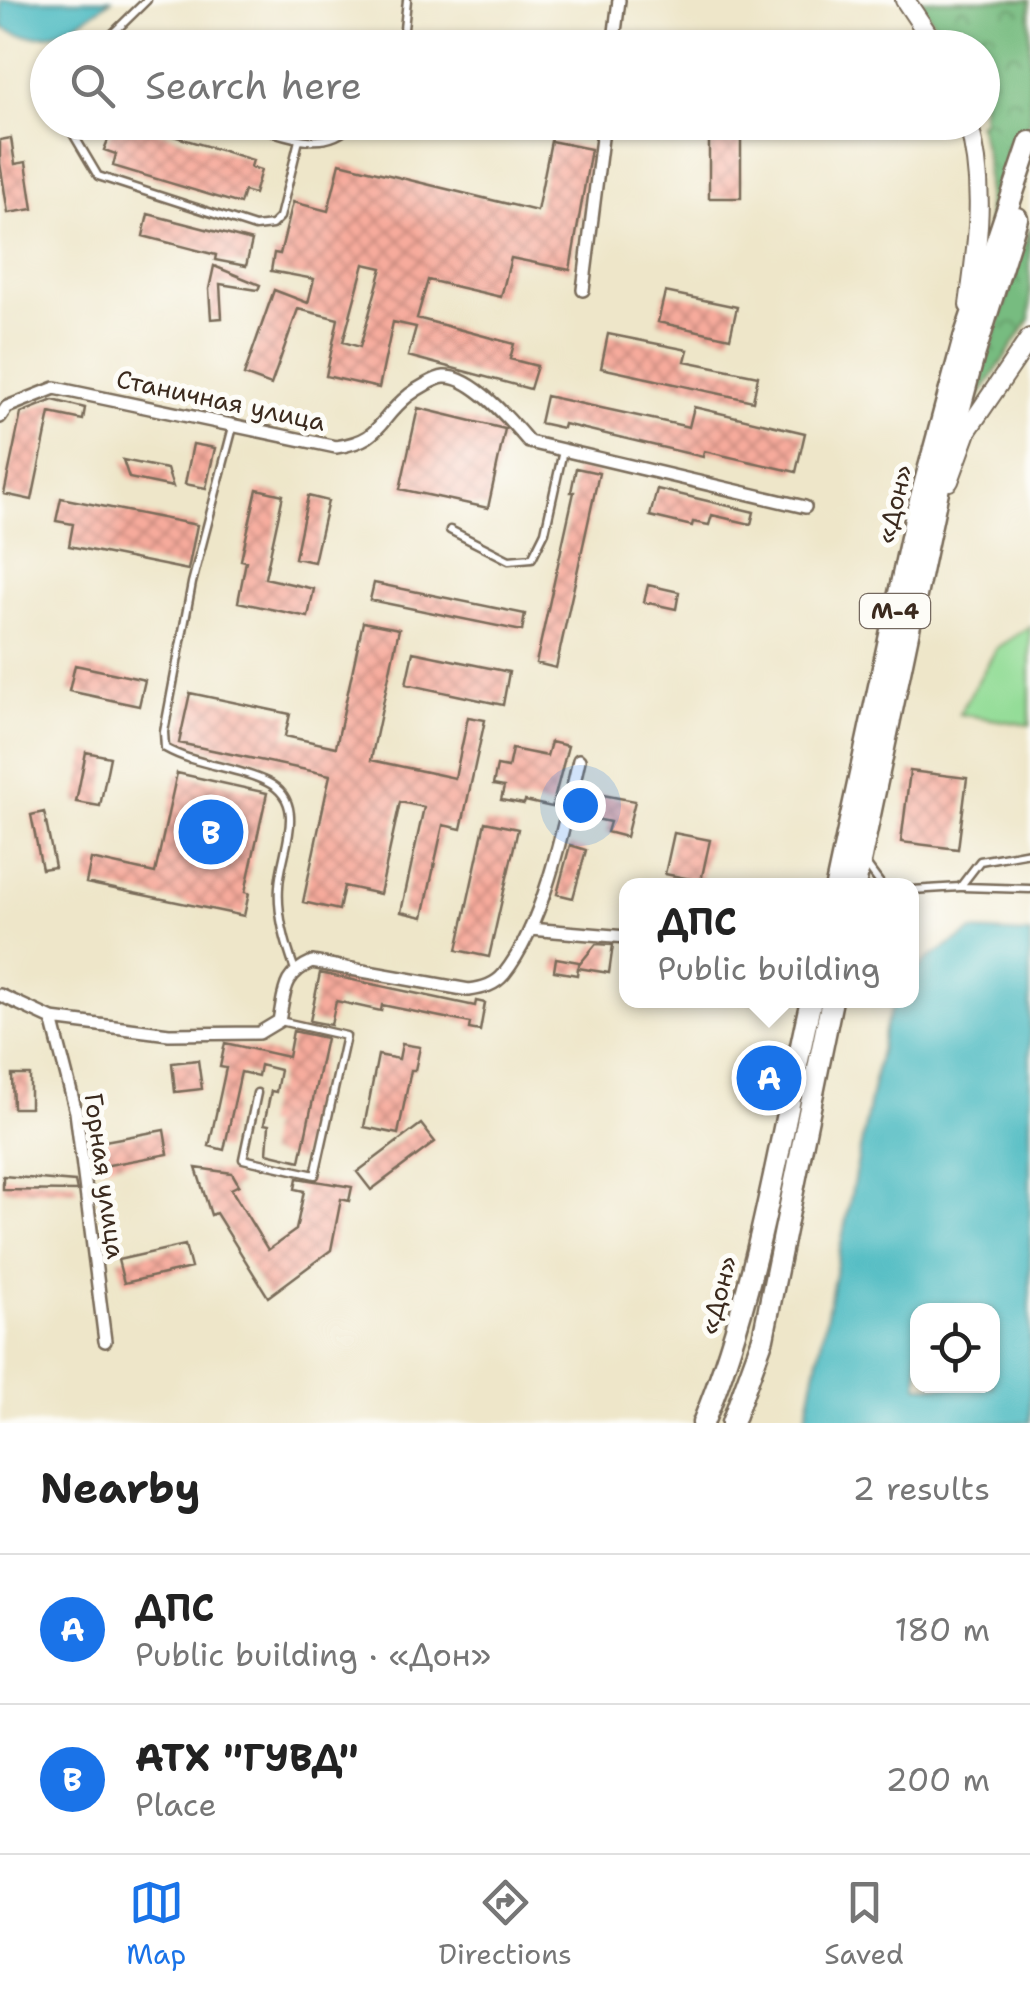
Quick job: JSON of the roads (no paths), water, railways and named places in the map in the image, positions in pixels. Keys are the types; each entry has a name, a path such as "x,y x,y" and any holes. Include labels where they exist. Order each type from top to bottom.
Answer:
{"highway":[{"name":"«Дон»","path":"838,878 914,519 964,338 1030,142"},
{"name":"«Дон»","path":"856,878 923,557 973,359 1030,182"},
{"name":"«Дон»","path":"703,1423 728,1354 748,1279 808,1008"},
{"name":"«Дон»","path":"732,1423 766,1323 830,1008"}],"main road":[{"path":"904,0 925,30"},
{"path":"964,338 981,196 973,140"},
{"path":"923,557 968,429 1030,338"}],"street":[{"path":"615,30 619,0"},
{"path":"583,290 602,140"},
{"name":"Станичная улица","path":"0,417 7,408 55,388 336,447 364,443 410,394 442,377 464,381 510,419 529,442 805,506"},
{"path":"0,995 52,1019 169,1034 259,1033 279,1021 287,983 295,970 312,962 470,990 488,987 503,976 530,929 580,760"},
{"path":"530,929 619,936"},
{"name":"Горная улица","path":"52,1019 76,1112 106,1341"}],"lane":[{"path":"117,30 147,0"},
{"path":"404,30 407,0"},
{"path":"77,140 98,176 256,227 272,225 280,217 299,140"},
{"path":"233,425 192,583 164,732 165,748 268,782 287,798 291,821 279,887 283,937 295,970"},
{"path":"450,530 509,560 532,558 544,532 564,450"},
{"path":"960,887 980,861 1030,852"},
{"path":"861,856 874,878"},
{"path":"919,890 1030,890"},
{"path":"256,1093 243,1159 314,1175 346,1036 279,1021"}],"water":[{"path":"0,0 111,0 62,30 30,30 30,36 3,28"},
{"path":"972,931 1030,934 1030,1423 805,1423 885,1026 892,1008 919,1008 919,968 926,960"}],"place":[{"name":"АТХ \"ГУВД\"","path":"211,832"},
{"name":"ДПС","path":"769,1078"}]}
